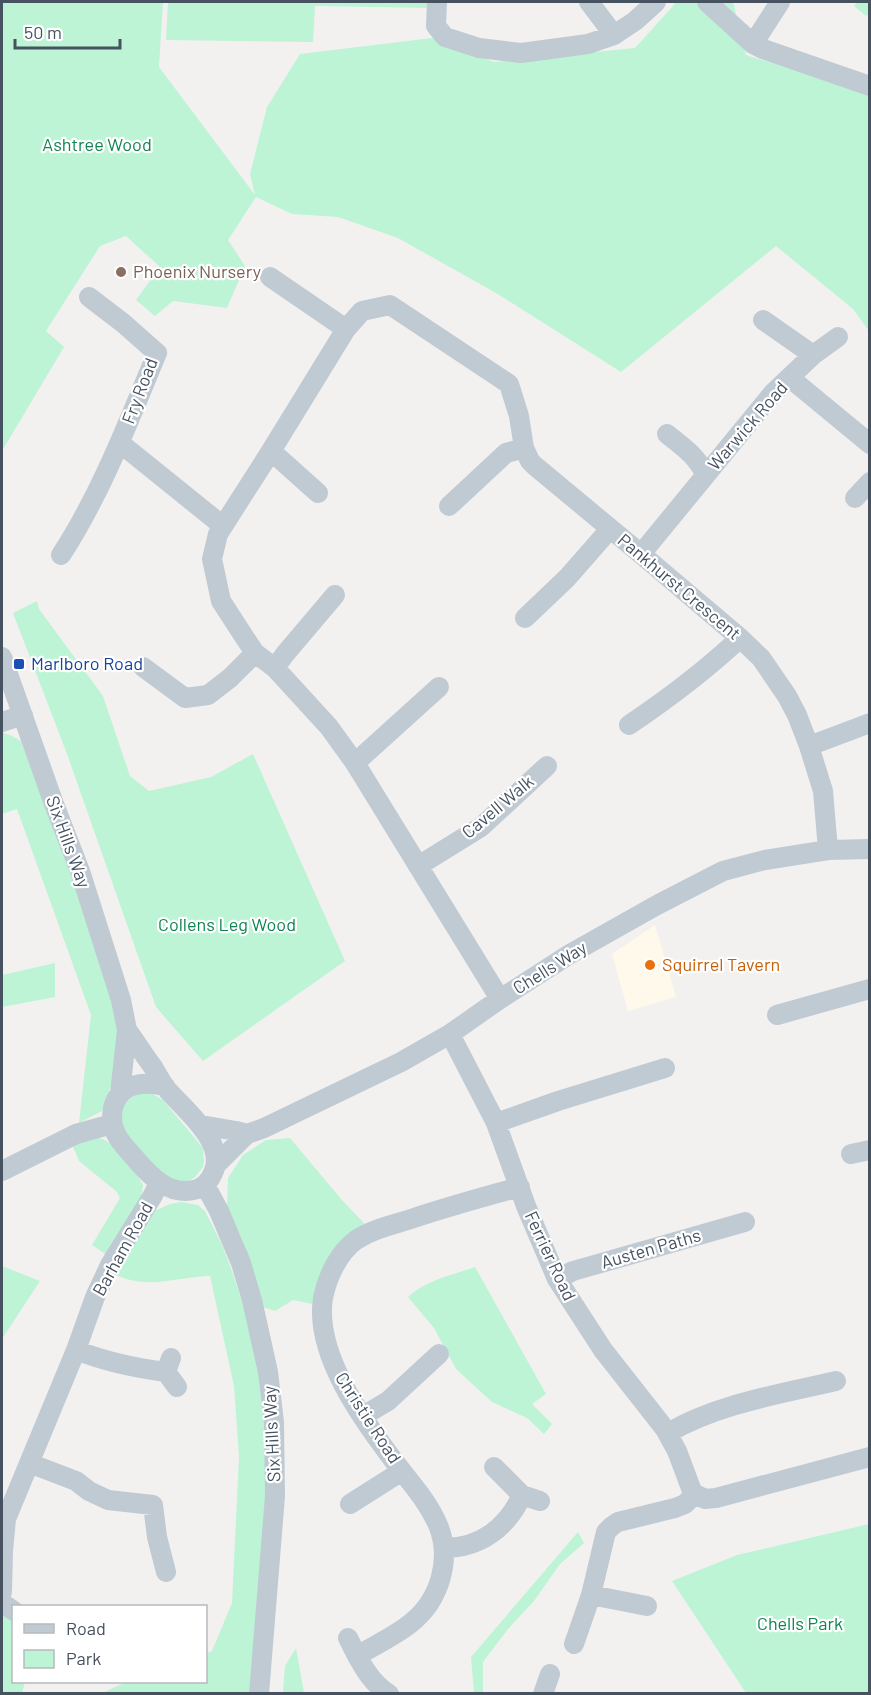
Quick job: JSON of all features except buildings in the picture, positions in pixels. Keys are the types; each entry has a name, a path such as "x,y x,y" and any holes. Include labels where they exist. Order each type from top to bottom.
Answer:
{"street":[{"path":"437,2 436,26 445,37 479,48 521,53 588,44 614,35 635,21 656,2"},
{"path":"589,2 614,35"},
{"path":"707,2 753,44 870,86"},
{"path":"753,44 780,2"},
{"path":"270,277 346,329"},
{"name":"Fry Road","path":"61,555 120,443 157,353 123,322 89,297"},
{"name":"Pankhurst Crescent","path":"500,999 355,763 329,727 275,668 255,653 221,601 212,559 218,534 346,329 362,311 390,305 509,384 519,416 524,448 530,461 761,658 787,696 809,746 823,791 828,850"},
{"path":"763,320 813,355"},
{"name":"Warwick Road","path":"641,554 773,393 813,355 838,337"},
{"name":"Warwick Road","path":"790,378 870,444"},
{"name":"Warwick Road","path":"667,434 700,463 705,474"},
{"name":"Fry Road","path":"120,443 223,526"},
{"path":"449,506 506,453 524,448"},
{"path":"271,451 318,493"},
{"path":"855,498 870,482"},
{"path":"525,618 567,578 610,529"},
{"path":"275,668 335,595"},
{"path":"629,725 681,690 740,638"},
{"path":"143,667 184,698 208,695 230,678 255,653"},
{"name":"Six Hills Way","path":"2,657 80,871 121,1000 127,1030 120,1093"},
{"path":"355,763 439,687"},
{"path":"2,722 23,715"},
{"path":"809,746 870,723"},
{"name":"Cavell Walk","path":"418,866 482,827 547,766"},
{"name":"Chells Way","path":"216,1164 248,1134 401,1062 450,1034 500,999 591,943 723,871 765,860 828,850 870,849"},
{"path":"777,1015 870,989"},
{"name":"Six Hills Way","path":"127,1030 165,1086"},
{"name":"Ferrier Road","path":"450,1034 496,1123 526,1206 557,1279 603,1350 668,1433 677,1450 689,1486 695,1494"},
{"path":"496,1123 558,1101 666,1068"},
{"path":"154,1083 165,1086 201,1125 213,1144 216,1164 211,1178 205,1185 198,1189 182,1191 168,1188 146,1171 116,1136 112,1124 113,1111 120,1093 128,1086 134,1085 154,1083"},
{"path":"2,1171 76,1134 112,1124"},
{"path":"201,1125 248,1134"},
{"name":"Barham Road","path":"2,1592 6,1519 76,1350 95,1297 110,1265 159,1183"},
{"name":"Six Hills Way","path":"205,1185 219,1211 241,1263 252,1300 268,1372 274,1422 275,1496 259,1694"},
{"name":"Christie Road","path":"388,1694 381,1689 352,1647 412,1623 422,1613 440,1581 444,1548 439,1526 431,1510 363,1416 333,1362 323,1333 321,1319 325,1290 342,1255 357,1240 381,1228 520,1187"},
{"name":"Austen Paths","path":"557,1279 573,1270 745,1222"},
{"path":"76,1350 129,1367 171,1372"},
{"path":"363,1416 388,1401 439,1354"},
{"path":"668,1433 685,1422 717,1410 836,1381"},
{"path":"574,1644 591,1595 606,1532 618,1522 685,1504 695,1494 705,1499 716,1498 870,1457"},
{"path":"30,1463 76,1482 108,1500 153,1505 157,1537 168,1576"},
{"path":"444,1548 459,1548 473,1544 489,1535 531,1498 494,1467"},
{"path":"351,1504 402,1471"},
{"path":"591,1595 647,1606"},
{"path":"543,1694 550,1674"}],"shaded area":[{"path":"655,925 676,997 628,1011 612,954"}],"green space":[{"name":"Ashtree Wood","path":"2,2 163,2 159,67 255,195 250,174 267,107 300,54 432,38 494,62 635,48 675,2 733,2 746,55 869,92 869,331 853,309 776,246 621,372 496,293 398,238 338,217 292,214 256,197 228,240 245,266 227,308 173,301 155,316 136,300 160,267 126,236 100,246 46,331 64,347 2,451"},
{"path":"168,2 431,2 431,8 315,6 313,42 166,40"},
{"path":"857,2 869,2 869,13 866,16 854,6"},
{"name":"Collens Leg Wood","path":"37,601 39,609 103,696 130,776 149,791 211,777 253,754 345,961 203,1061 156,1007 67,754 13,613"},
{"path":"2,732 21,741 115,992 119,1023 117,1065 102,1111 79,1123 91,1015 17,809 2,814"},
{"path":"55,963 55,997 2,1007 2,975"},
{"path":"151,1093 163,1100 203,1148 203,1167 189,1181 183,1183 164,1178 125,1133 120,1121 122,1108 137,1094"},
{"path":"87,1135 103,1139 114,1146 143,1185 142,1195 108,1256 92,1245 120,1198 117,1192 79,1161 71,1142"},
{"path":"290,1138 365,1224 327,1266 312,1304 293,1300 275,1311 263,1307 242,1239 227,1207 228,1178 243,1155 266,1140"},
{"path":"181,1202 198,1205 205,1211 232,1271 250,1326 259,1373 265,1416 266,1518 251,1693 100,1694 124,1683 207,1683 207,1653 212,1651 232,1603 239,1457 234,1386 210,1276 149,1282 137,1281 112,1273 152,1212"},
{"path":"2,1266 40,1281 2,1339"},
{"path":"475,1267 546,1394 532,1404 552,1424 544,1434 527,1418 492,1402 456,1369 434,1328 408,1297 431,1282"},
{"name":"Chells Park","path":"869,1524 869,1693 746,1693 672,1581 737,1555"},
{"path":"578,1532 584,1543 560,1564 534,1601 508,1629 483,1662 483,1693 474,1693 471,1657"},
{"path":"2,1616 12,1617 12,1683 25,1683 22,1693 2,1693"},
{"path":"296,1648 304,1693 283,1693 285,1666"}],"place":[{"name":"Phoenix Nursery","path":"121,272"},
{"name":"Marlboro Road","path":"19,664"},
{"name":"Squirrel Tavern","path":"650,965"}]}
